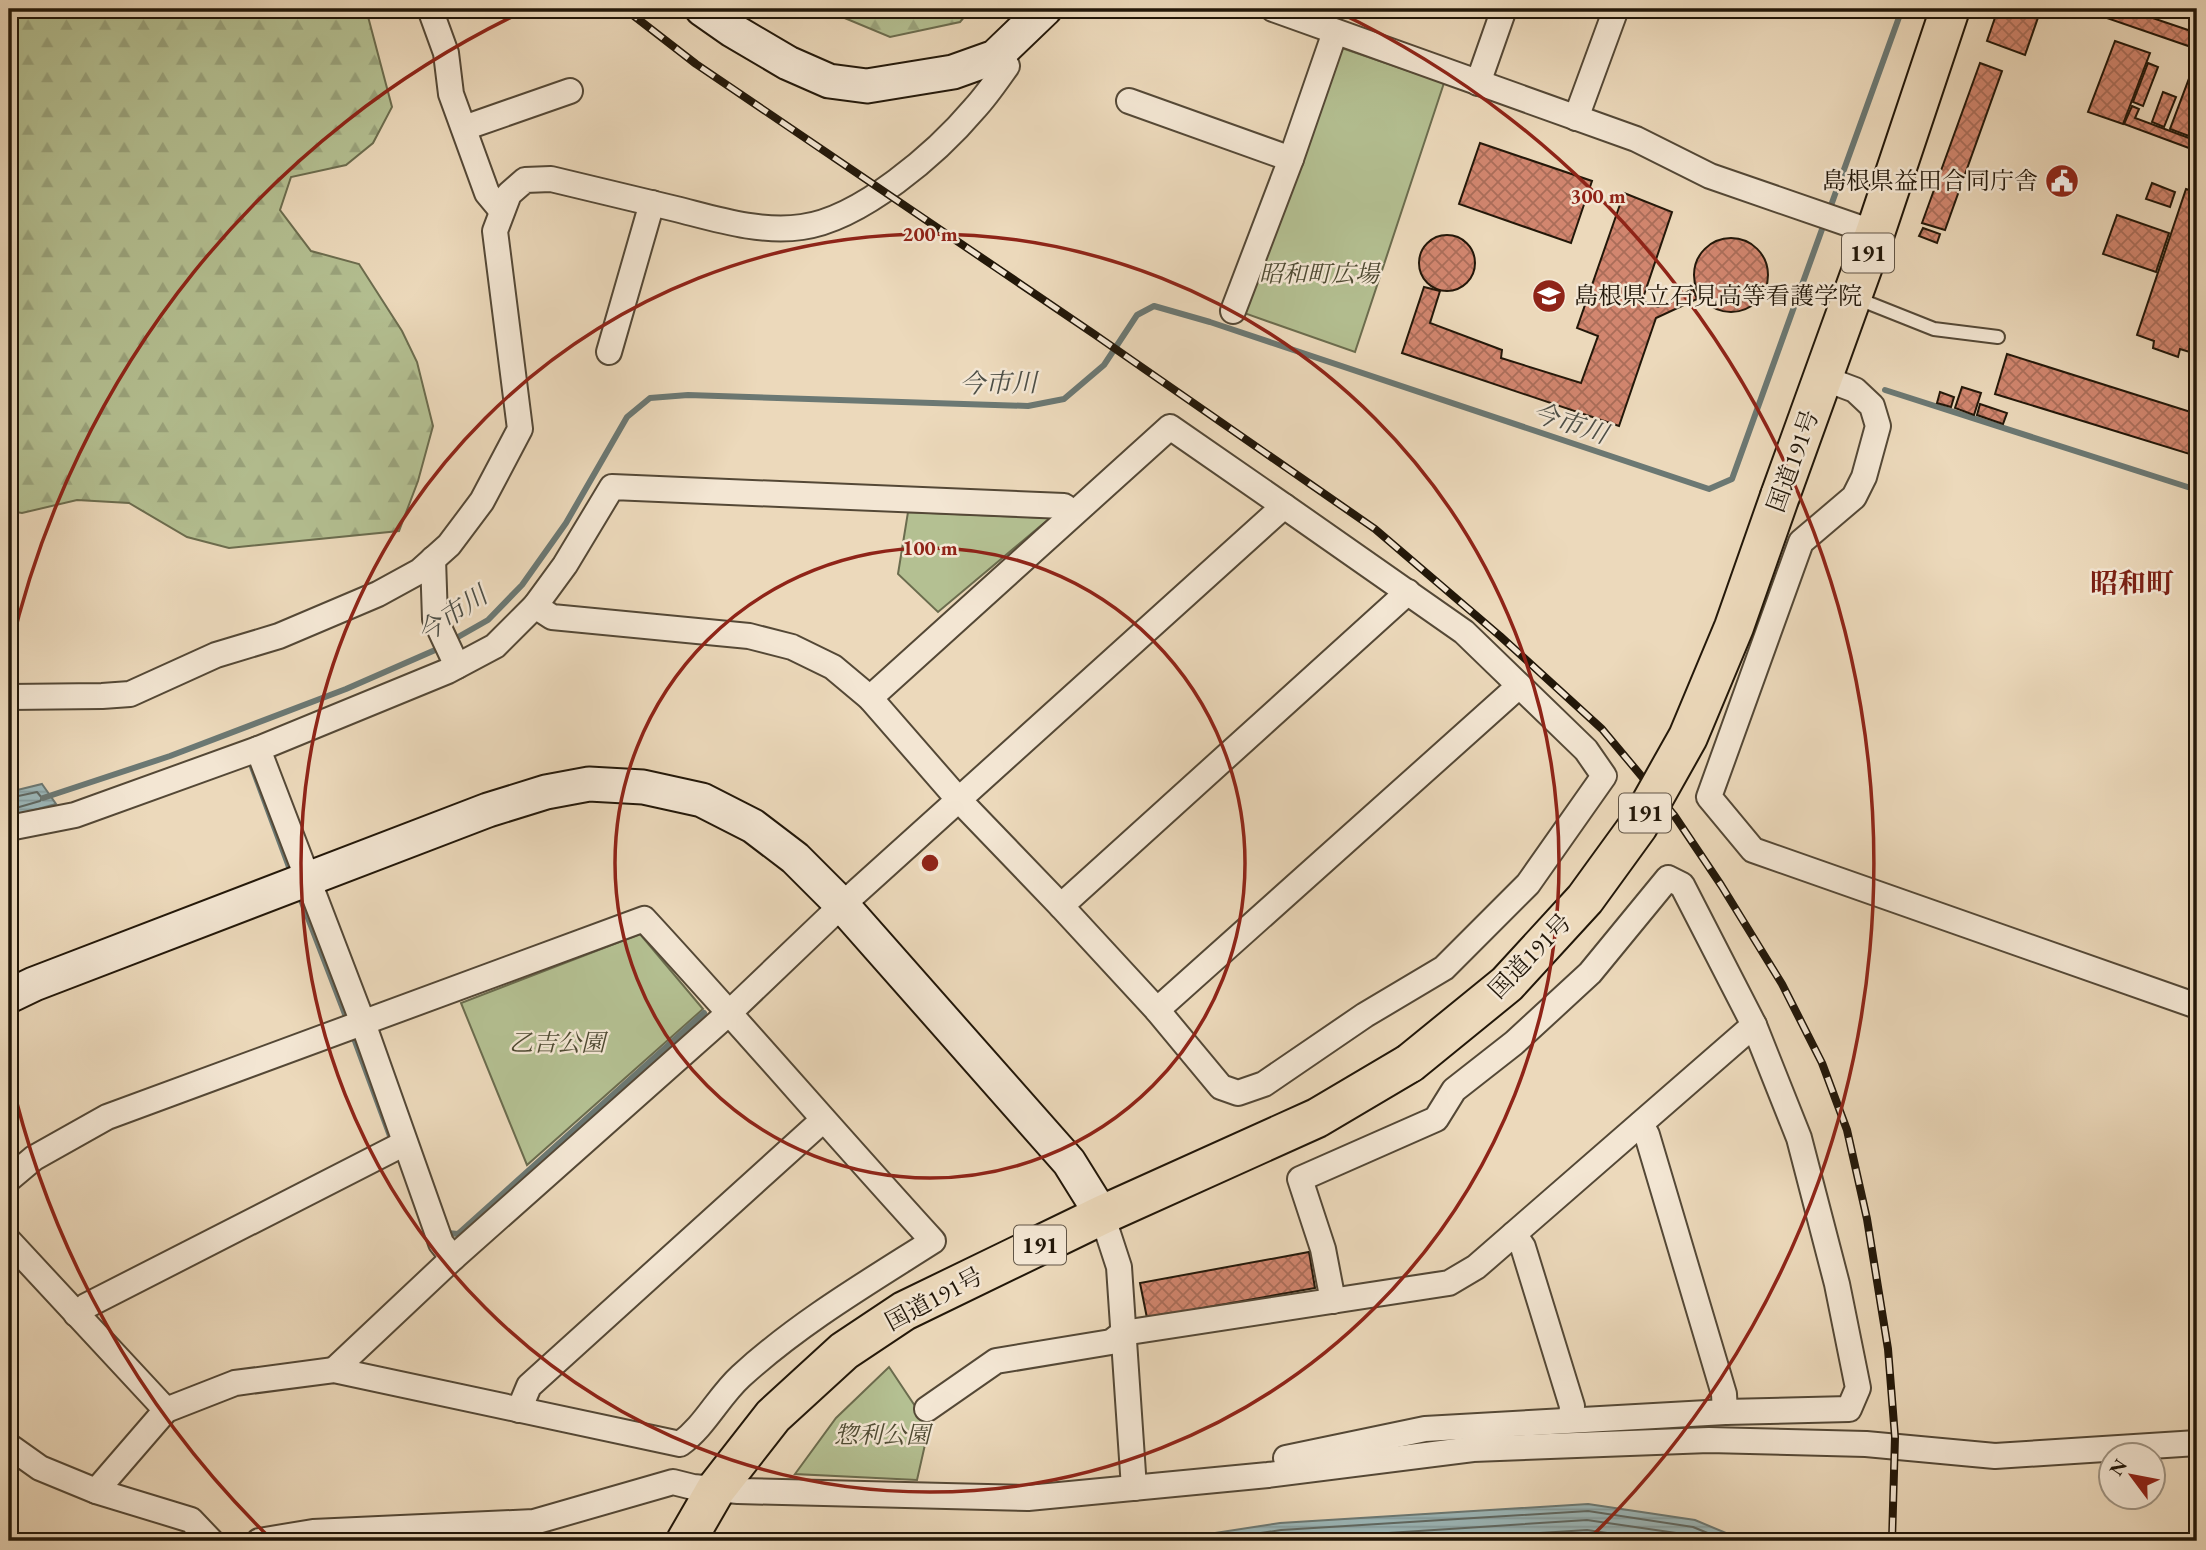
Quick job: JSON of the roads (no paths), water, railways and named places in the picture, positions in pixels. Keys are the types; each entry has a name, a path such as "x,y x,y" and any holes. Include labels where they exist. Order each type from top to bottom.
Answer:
{"highway":[{"name":"国道191号","path":"686,1541 716,1489 772,1416 844,1351 904,1311 1102,1215 1317,1118 1410,1063 1507,984 1585,898 1638,826 1688,737 1734,627 1875,233 1950,9"}],"street":[{"path":"430,9 446,53 451,94 487,193 502,211"},
{"path":"702,9 788,63 829,81 867,86 953,72 995,57 1045,9"},
{"path":"1273,9 1636,139 1710,176 1875,233"},
{"path":"1478,83 1504,9"},
{"path":"1576,118 1616,9"},
{"path":"1233,311 1291,159 1335,32"},
{"path":"9,697 130,694 216,654 279,636 378,594 420,571 449,545 482,501 520,429 495,231 509,194 525,180 551,179 732,223 774,228 804,227 847,213 883,191 925,158 975,109 1007,66 995,57"},
{"path":"464,128 570,91"},
{"path":"1129,101 1291,159"},
{"path":"609,352 652,203"},
{"path":"1823,378 1855,390 1872,406 1878,426 1864,477 1854,497 1801,542 1709,797 1753,849 2197,1006"},
{"path":"535,606 552,617 749,636 792,647 833,667 870,698 959,800 1157,1010 1221,1087 1238,1093 1264,1084 1365,1015 1444,968 1528,884 1604,776 1586,750 1464,632 1170,427 870,698"},
{"path":"9,828 75,815 258,749 495,646 535,606 565,565 612,487 1064,506 1073,513"},
{"path":"334,1370 453,1258 730,1012 842,905 1284,506"},
{"path":"433,559 433,600 437,624 455,663"},
{"path":"1061,906 1408,592"},
{"path":"1157,1010 1519,686"},
{"path":"258,749 363,1023 441,1243 453,1258"},
{"path":"9,996 34,984 488,810 546,792 589,785 643,787 702,800 753,826 795,858 842,905 1069,1162 1102,1215 1119,1267 1134,1488"},
{"path":"1268,1475 1281,1459 1425,1429 1726,1412 1849,1409 1858,1388 1837,1284 1799,1138 1754,1025 1682,885 1668,878 1590,973 1514,1043 1454,1090 1436,1119 1300,1179 1323,1249 1333,1301"},
{"path":"9,1179 34,1158 107,1117 644,919 933,1241 821,1311 739,1377 690,1436 680,1444 334,1370 235,1384 166,1410 96,1491"},
{"path":"927,1409 996,1361 1111,1342 1123,1334 1449,1283 1476,1267 1754,1025"},
{"path":"519,1410 529,1386 822,1120"},
{"path":"1641,1124 1647,1135 1724,1394 1726,1412"},
{"path":"76,1314 86,1306 405,1143"},
{"path":"1514,1234 1523,1247 1572,1405 1571,1420"},
{"path":"9,1241 166,1410"},
{"path":"259,1541 313,1532 534,1522 673,1482 716,1489 1028,1498 1268,1475 1473,1449 1709,1440 1866,1444 1995,1456 2197,1443"},
{"path":"9,1448 40,1468 96,1491 191,1520 211,1541"}],"lane":[{"path":"1852,296 1934,329 1998,337"}],"water":[{"path":"42,784 56,804 9,817 9,792"},
{"path":"1588,1504 1695,1520 1745,1541 1163,1541 1280,1523"}],"waterway":[{"name":"今市川","path":"1829,211 1902,9"},
{"name":"今市川","path":"451,641 488,620 522,585 566,523 627,417 650,398 688,395 1028,406 1064,399 1104,365 1137,315 1154,306 1210,322 1709,489 1732,479 1825,221"},
{"path":"1885,390 2197,490"},
{"name":"今市川","path":"43,798 170,756 346,689 442,647"},
{"path":"252,767 292,875"},
{"path":"298,892 348,1022"},
{"path":"447,1233 458,1234 704,1013"},
{"path":"352,1033 393,1144"}],"railway":[{"path":"625,9 696,64 1094,334 1375,529 1500,636 1602,729 1674,815 1782,984 1822,1063 1847,1130 1867,1219 1888,1349 1895,1437 1892,1541"}],"place":[{"name":"島根県益田合同庁舎","path":"2062,181"},
{"name":"島根県立石見高等看護学院","path":"1549,296"}],"district":[{"name":"昭和町","path":"2132,583"}],"park label":[{"name":"昭和町広場","path":"1319,274"},
{"name":"乙吉公園","path":"557,1043"},
{"name":"惣利公園","path":"882,1435"}]}
